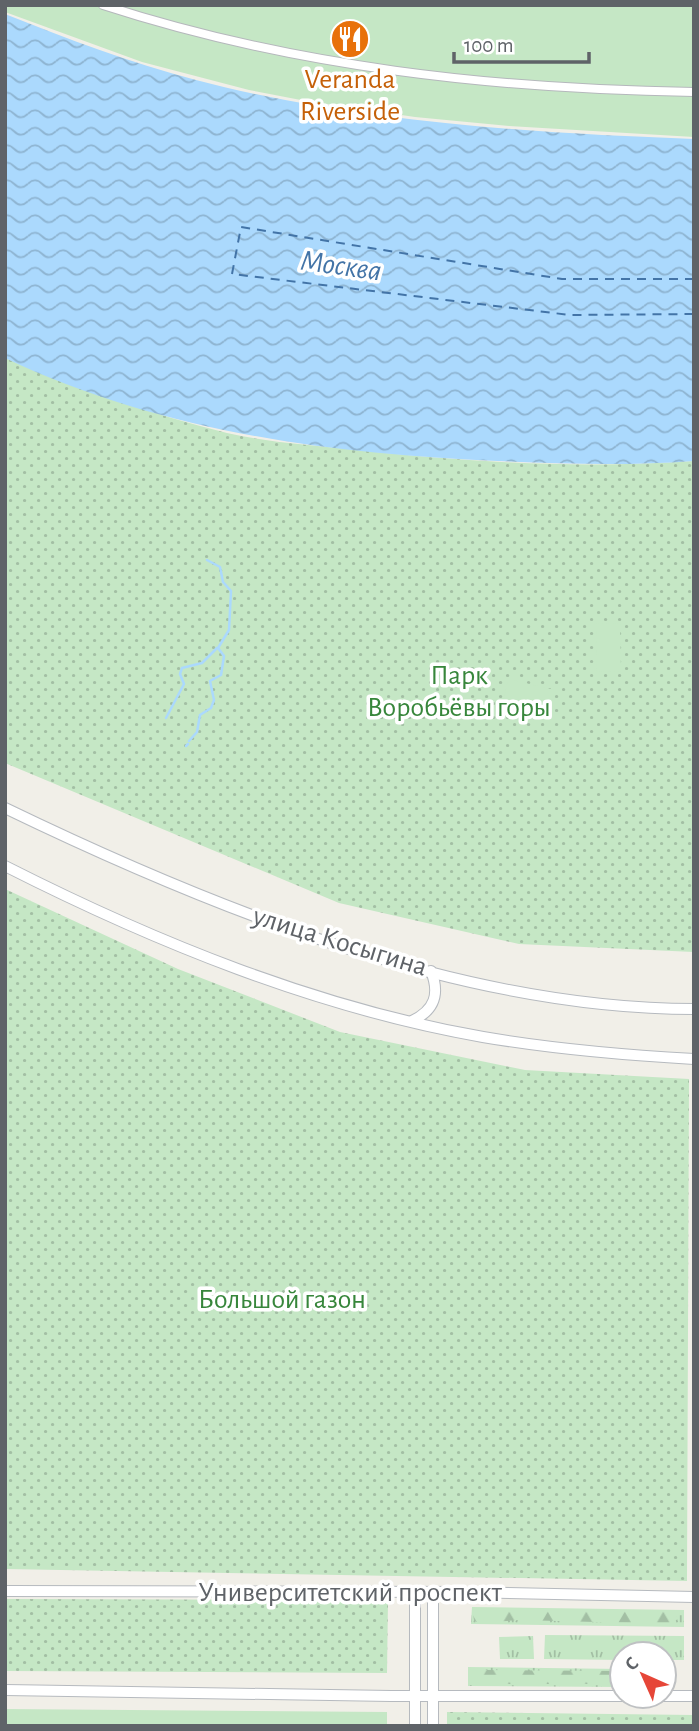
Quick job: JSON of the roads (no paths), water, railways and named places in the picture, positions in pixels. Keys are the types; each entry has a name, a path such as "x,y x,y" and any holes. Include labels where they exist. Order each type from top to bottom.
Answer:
{"main road":[{"name":"улица Косыгина","path":"5,808 173,884 289,930 431,971 540,995 608,1004 694,1009"},
{"name":"улица Косыгина","path":"5,866 72,900 272,981 412,1021 554,1048 694,1059"},
{"path":"412,1021 427,1014 433,1007 438,988 431,971"},
{"path":"440,1027 433,1015 441,987 456,977"},
{"name":"Университетский проспект","path":"5,1591 433,1592 694,1597"},
{"path":"433,1592 433,1726"},
{"path":"415,1593 415,1726"},
{"path":"5,1690 415,1696 694,1696"}],"street":[{"path":"103,5 177,29 331,63 442,77 694,92"}],"water":[{"name":"Москва","path":"5,14 100,50 172,73 318,106 381,116 508,129 694,139 694,461 620,464 521,462 434,458 308,445 184,421 123,404 63,383 5,358"}],"waterway":[{"path":"189,741 197,732 200,715 211,708 214,700 210,681 221,675 224,656 218,648 229,630 231,591 223,582 220,567 207,560"},
{"path":"166,718 184,684 180,674 182,668 202,663 217,648"}],"place":[{"name":"Veranda Riverside","path":"350,39"}],"park label":[{"name":"Парк Воробьёвы горы","path":"459,692"},
{"name":"Большой газон","path":"282,1300"}]}
